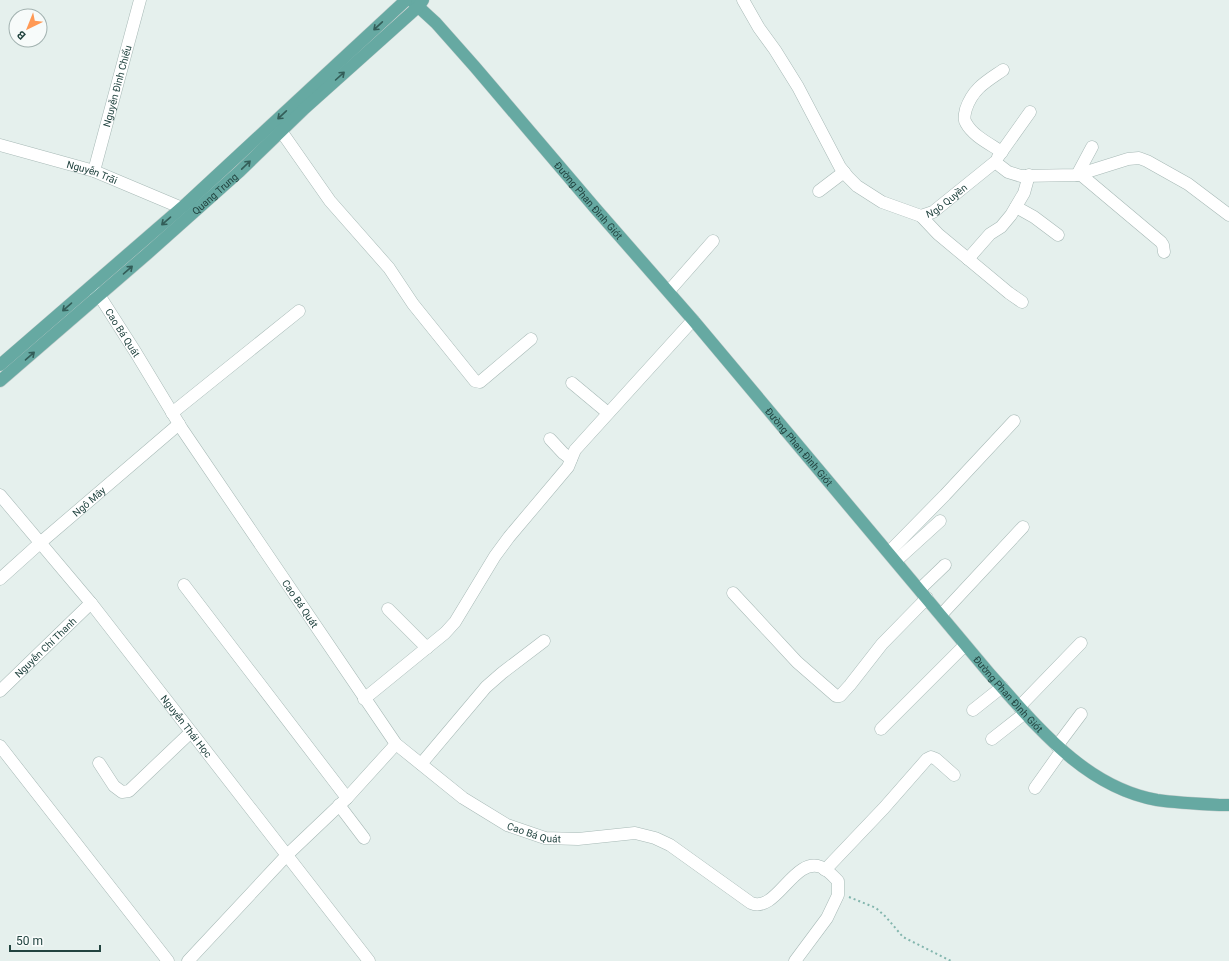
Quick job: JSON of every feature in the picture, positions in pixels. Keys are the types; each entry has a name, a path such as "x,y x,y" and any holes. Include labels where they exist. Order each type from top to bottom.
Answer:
{"main road":[{"name":"Quang Trung","path":"1,379 406,0"},
{"name":"Quang Trung","path":"0,365 95,291 239,172 418,2"},
{"name":"Đường Phan Đình Giót","path":"418,2 476,67 594,208 693,320 1002,688 1060,748 1090,772 1109,784 1133,794 1157,800 1229,805"}],"street":[{"name":"Nguyễn Đình Chiểu","path":"94,172 140,0"},
{"name":"Ngô Quyền","path":"743,0 759,28 775,50 798,87 840,167 858,186 882,202 921,216 933,212 998,157 1030,112"},
{"path":"1003,70 977,88 969,99 964,115 965,123 998,157 1008,172 1021,176 1078,175 1128,159 1143,160 1165,170 1188,184 1229,215"},
{"path":"281,131 330,201 389,268 413,304 475,381 480,382 531,339"},
{"name":"Nguyễn Trãi","path":"0,145 94,172 182,208"},
{"path":"1078,175 1092,147"},
{"path":"819,191 844,172"},
{"path":"968,259 990,234 1001,227 1011,215 1024,193 1029,175"},
{"path":"1078,175 1161,242 1164,252"},
{"path":"1016,207 1034,217 1058,235"},
{"path":"921,216 938,234 1022,302"},
{"path":"668,291 713,241"},
{"name":"Cao Bá Quát","path":"95,291 136,353 179,424 364,699 396,744 463,798 507,825 545,838 578,839 636,833 655,838 670,845 751,903 756,905 761,905 773,897 798,872 805,868 820,866 825,870"},
{"path":"172,413 299,311"},
{"path":"364,699 445,633 454,622 495,556 568,466 575,450 693,320"},
{"path":"572,383 608,413"},
{"path":"892,556 945,495 1014,421"},
{"name":"Ngô Mây","path":"0,579 179,424"},
{"path":"550,439 571,459"},
{"name":"Nguyễn Thái Học","path":"0,495 91,603 369,961"},
{"path":"892,556 940,521"},
{"path":"941,615 1023,527"},
{"path":"733,593 797,662 836,696 840,696 923,594 945,564"},
{"path":"184,585 343,801 364,838"},
{"name":"Nguyễn Chí Thanh","path":"0,691 91,603"},
{"path":"388,609 427,648"},
{"path":"421,764 486,687 544,641"},
{"path":"992,739 1022,710 1081,643"},
{"path":"881,729 965,644"},
{"path":"972,710 1002,688"},
{"path":"1035,788 1081,714"},
{"path":"99,763 114,786 122,792 129,791 191,732"},
{"path":"188,961 287,855 343,801 396,744"},
{"path":"0,746 168,961"},
{"path":"795,961 827,918 838,895 838,881 825,870 884,808 927,759 931,757 936,759 954,775"}],"path":[{"path":"838,895 876,908 903,937 951,961"}]}
